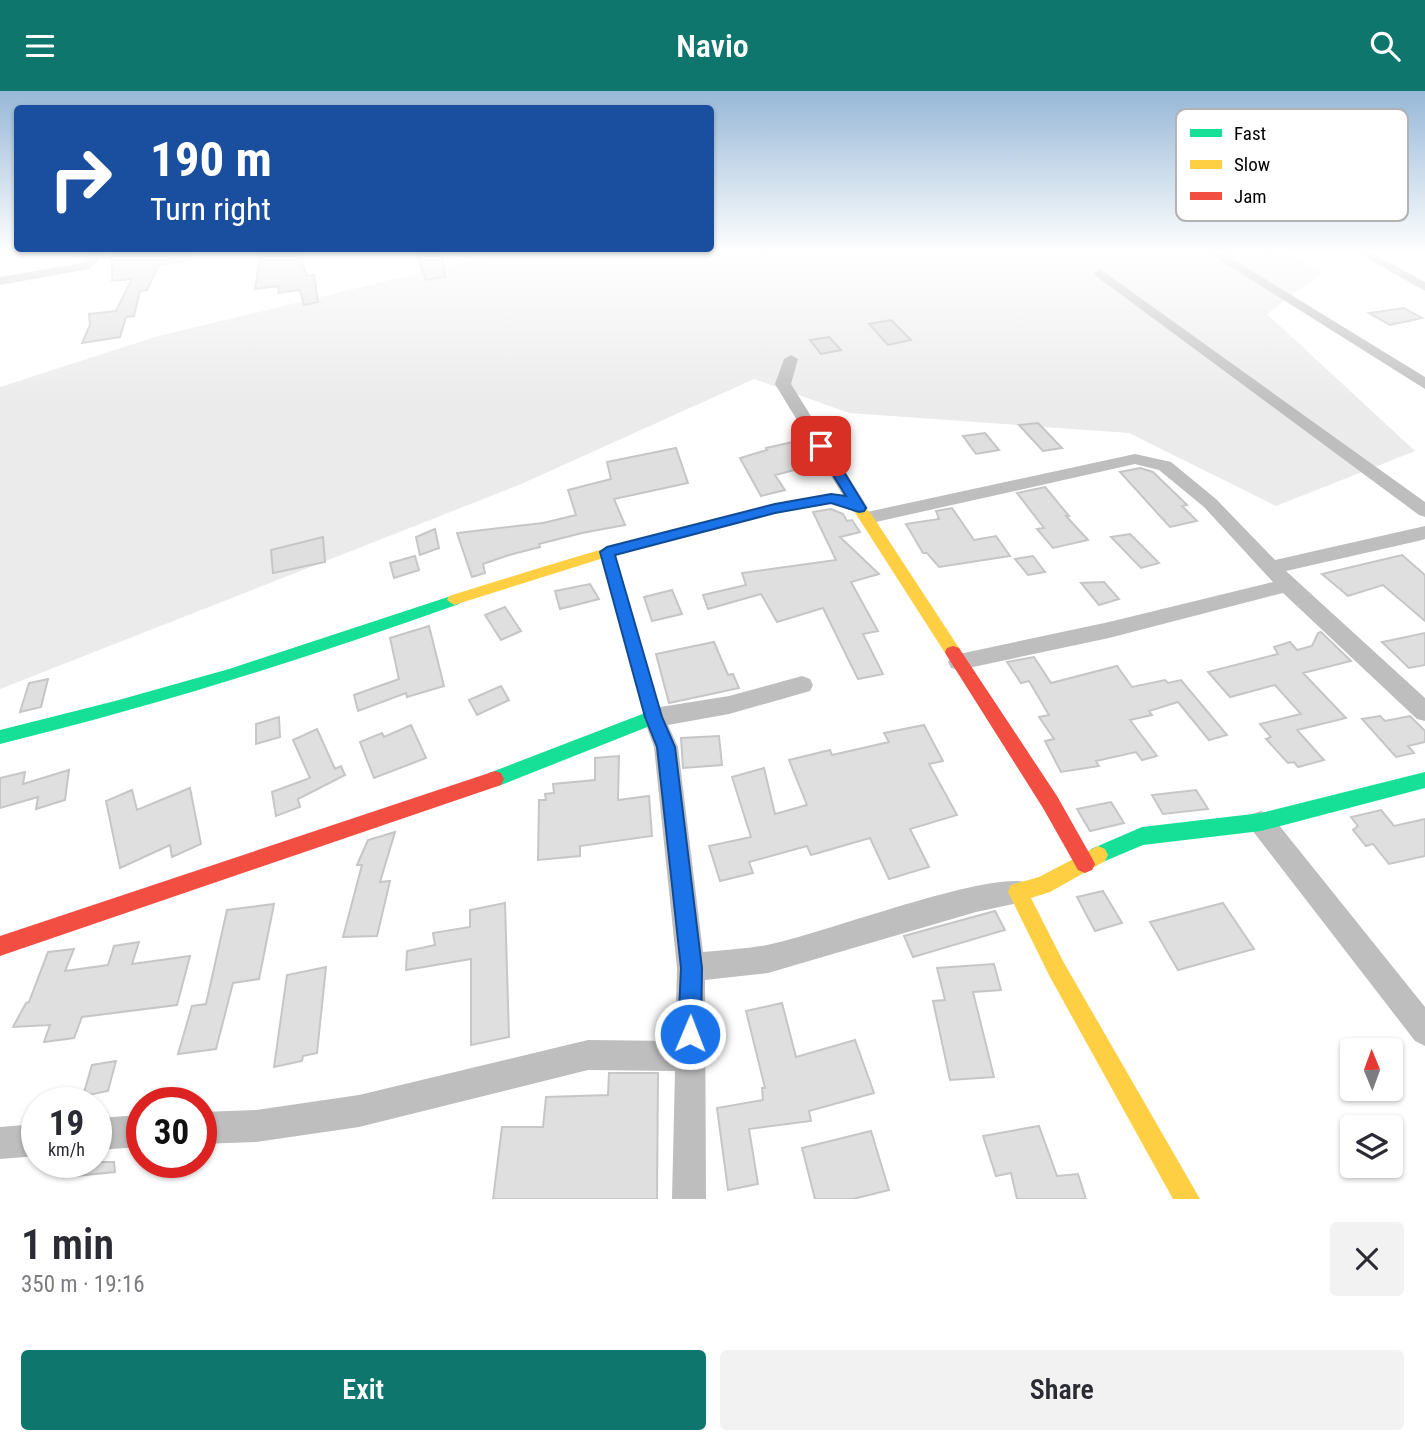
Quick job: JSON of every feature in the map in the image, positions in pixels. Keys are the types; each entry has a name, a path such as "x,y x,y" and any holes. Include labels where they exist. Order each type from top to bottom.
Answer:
{"street":[{"path":"1142,304 1425,511"},
{"path":"1296,304 1425,384"},
{"path":"791,359 783,384 1050,802 1085,864"},
{"path":"0,737 113,711 341,641 493,586 607,552 775,508 831,498 846,501 863,513 1135,459 1166,466 1236,528 1287,585 1425,712"},
{"path":"1273,567 1425,532"},
{"path":"607,552 654,717 666,747 691,968 688,1199"},
{"path":"959,662 1109,630 1287,585"},
{"path":"0,946 524,769 654,717 750,701 802,685"},
{"path":"691,968 768,959 976,899 1043,885 1110,848 1142,836 1261,822 1425,780"},
{"path":"1261,822 1425,1031"},
{"path":"1018,892 1041,944 1152,1133 1187,1199"},
{"path":"217,1127 256,1126 359,1111 588,1055 689,1056"},
{"path":"0,1143 21,1141"}],"shaded area":[{"path":"293,304 1281,304 1267,314 1415,451 1276,506 1129,433 849,413 754,379 519,485 0,689 0,387 155,337"}],"building":[{"path":"120,304 137,304 134,316 126,317 120,337 82,343 90,325 89,314 116,311"},
{"path":"1404,308 1422,318 1390,325 1369,313"},
{"path":"891,320 911,340 888,345 869,324"},
{"path":"829,337 841,350 821,354 810,340"},
{"path":"1038,423 1062,448 1043,451 1019,425"},
{"path":"985,433 999,450 976,454 963,436"},
{"path":"793,442 806,467 775,475 785,490 761,496 740,458"},
{"path":"676,448 688,483 614,499 625,525 539,544 540,547 483,564 485,573 472,577 457,533 543,523 576,515 568,490 611,479 607,462"},
{"path":"1140,468 1153,472 1187,505 1182,506 1197,521 1170,527 1120,472"},
{"path":"1045,487 1088,540 1053,548 1037,529 1044,528 1017,493"},
{"path":"952,508 974,540 996,536 1010,556 939,567 927,553 923,553 906,524 939,519 936,511"},
{"path":"831,509 843,514 847,521 852,520 860,532 840,537 879,574 851,582 878,631 863,634 883,674 858,679 823,608 777,622 761,594 708,609 703,595 746,585 742,573 836,560 813,512"},
{"path":"435,529 439,548 420,555 416,537"},
{"path":"1130,534 1159,563 1141,568 1111,537"},
{"path":"323,537 325,562 273,573 271,550"},
{"path":"1402,555 1425,575 1425,621 1383,585 1348,596 1322,574"},
{"path":"415,556 419,570 394,578 390,563"},
{"path":"1033,556 1045,572 1028,575 1015,559"},
{"path":"1104,582 1119,599 1099,605 1081,583"},
{"path":"590,584 599,599 560,609 555,591"},
{"path":"672,590 682,614 652,621 644,597"},
{"path":"505,607 521,631 501,640 485,615"},
{"path":"429,626 444,686 407,697 406,693 358,711 354,695 399,679 390,638"},
{"path":"1321,632 1351,661 1303,673 1346,718 1297,730 1324,760 1298,767 1294,762 1288,763 1266,739 1271,737 1260,724 1301,714 1275,685 1230,697 1208,672 1278,654 1274,647 1290,642 1297,650 1312,646"},
{"path":"1425,633 1425,665 1409,668 1382,642"},
{"path":"714,642 728,675 733,674 739,688 669,703 656,654"},
{"path":"1034,657 1051,683 1117,666 1132,687 1165,680 1168,683 1181,680 1227,735 1209,740 1178,702 1149,711 1152,715 1130,720 1157,756 1142,760 1136,752 1096,761 1099,766 1061,772 1045,741 1054,739 1039,717 1049,715 1029,681 1021,683 1007,662"},
{"path":"48,679 41,707 20,712 29,683"},
{"path":"501,686 509,700 477,715 469,700"},
{"path":"1380,716 1385,721 1410,716 1425,731 1425,742 1408,746 1414,753 1396,757 1362,719"},
{"path":"279,717 280,737 256,744 256,724"},
{"path":"411,725 426,758 374,778 360,742 382,733 384,737"},
{"path":"924,725 943,761 929,764 957,815 910,829 929,867 889,879 870,838 811,855 807,846 749,862 753,873 720,881 709,846 751,837 732,777 764,768 775,814 807,805 789,760 830,750 832,755 889,742 884,733"},
{"path":"317,729 335,769 341,766 345,775 298,799 300,807 276,816 272,792 310,778 293,740"},
{"path":"719,736 722,765 683,768 681,738"},
{"path":"619,756 618,800 649,796 652,836 580,846 580,856 538,860 539,800 546,800 545,794 554,793 553,784 595,780 595,758"},
{"path":"69,770 65,800 36,809 38,797 0,808 0,778 25,772 23,784"},
{"path":"190,788 201,844 172,857 170,845 120,868 106,801 132,790 137,810"},
{"path":"1196,790 1208,809 1163,814 1152,795"},
{"path":"1111,802 1124,823 1090,831 1077,809"},
{"path":"1381,810 1394,826 1425,819 1425,856 1389,864 1373,844 1366,846 1353,830 1358,826 1351,817"},
{"path":"395,832 380,882 390,881 377,936 343,937 362,865 357,865 368,840"},
{"path":"1103,891 1122,923 1095,931 1077,897"},
{"path":"505,903 509,1037 471,1045 471,959 406,970 407,951 435,945 433,933 470,927 470,910"},
{"path":"1223,903 1254,949 1178,970 1150,922"},
{"path":"274,904 259,979 233,983 216,1049 178,1054 192,1006 206,1004 227,910"},
{"path":"995,911 1005,930 913,957 904,936"},
{"path":"139,942 132,964 190,956 177,1005 82,1017 74,1038 44,1042 50,1025 13,1027 29,1002 48,952 74,949 65,971 108,965 114,946"},
{"path":"994,964 1001,990 973,992 994,1077 950,1080 933,1001 945,1000 937,968"},
{"path":"326,967 317,1053 303,1056 302,1061 274,1067 287,975"},
{"path":"782,1003 796,1057 855,1040 874,1093 809,1111 811,1121 749,1129 758,1184 728,1190 717,1108 763,1100 762,1088 765,1088 746,1011"},
{"path":"116,1061 109,1087 86,1087 92,1065"},
{"path":"609,1073 658,1073 657,1199 493,1199 502,1127 543,1127 546,1097 608,1095"},
{"path":"1039,1126 1057,1176 1078,1174 1086,1199 1017,1199 1011,1173 996,1176 983,1136"},
{"path":"871,1131 889,1190 853,1199 815,1199 802,1148"}],"traffic: fast":[{"path":"495,779 654,717 607,552"},
{"path":"0,737 229,675 454,600"},
{"path":"1098,855 1142,836 1261,822 1425,780"}],"traffic: slow":[{"path":"454,600 607,552 775,508 831,498 846,501 859,508 867,518 953,652"},
{"path":"1098,855 1043,885 1018,892 1057,970 1187,1199"}],"traffic: jam":[{"path":"953,652 1050,802 1085,864"},
{"path":"0,946 495,779"}],"route":[{"path":"690,1034 691,968 666,747 654,717 607,552 775,508 831,498 846,501 859,508 821,446"}]}
